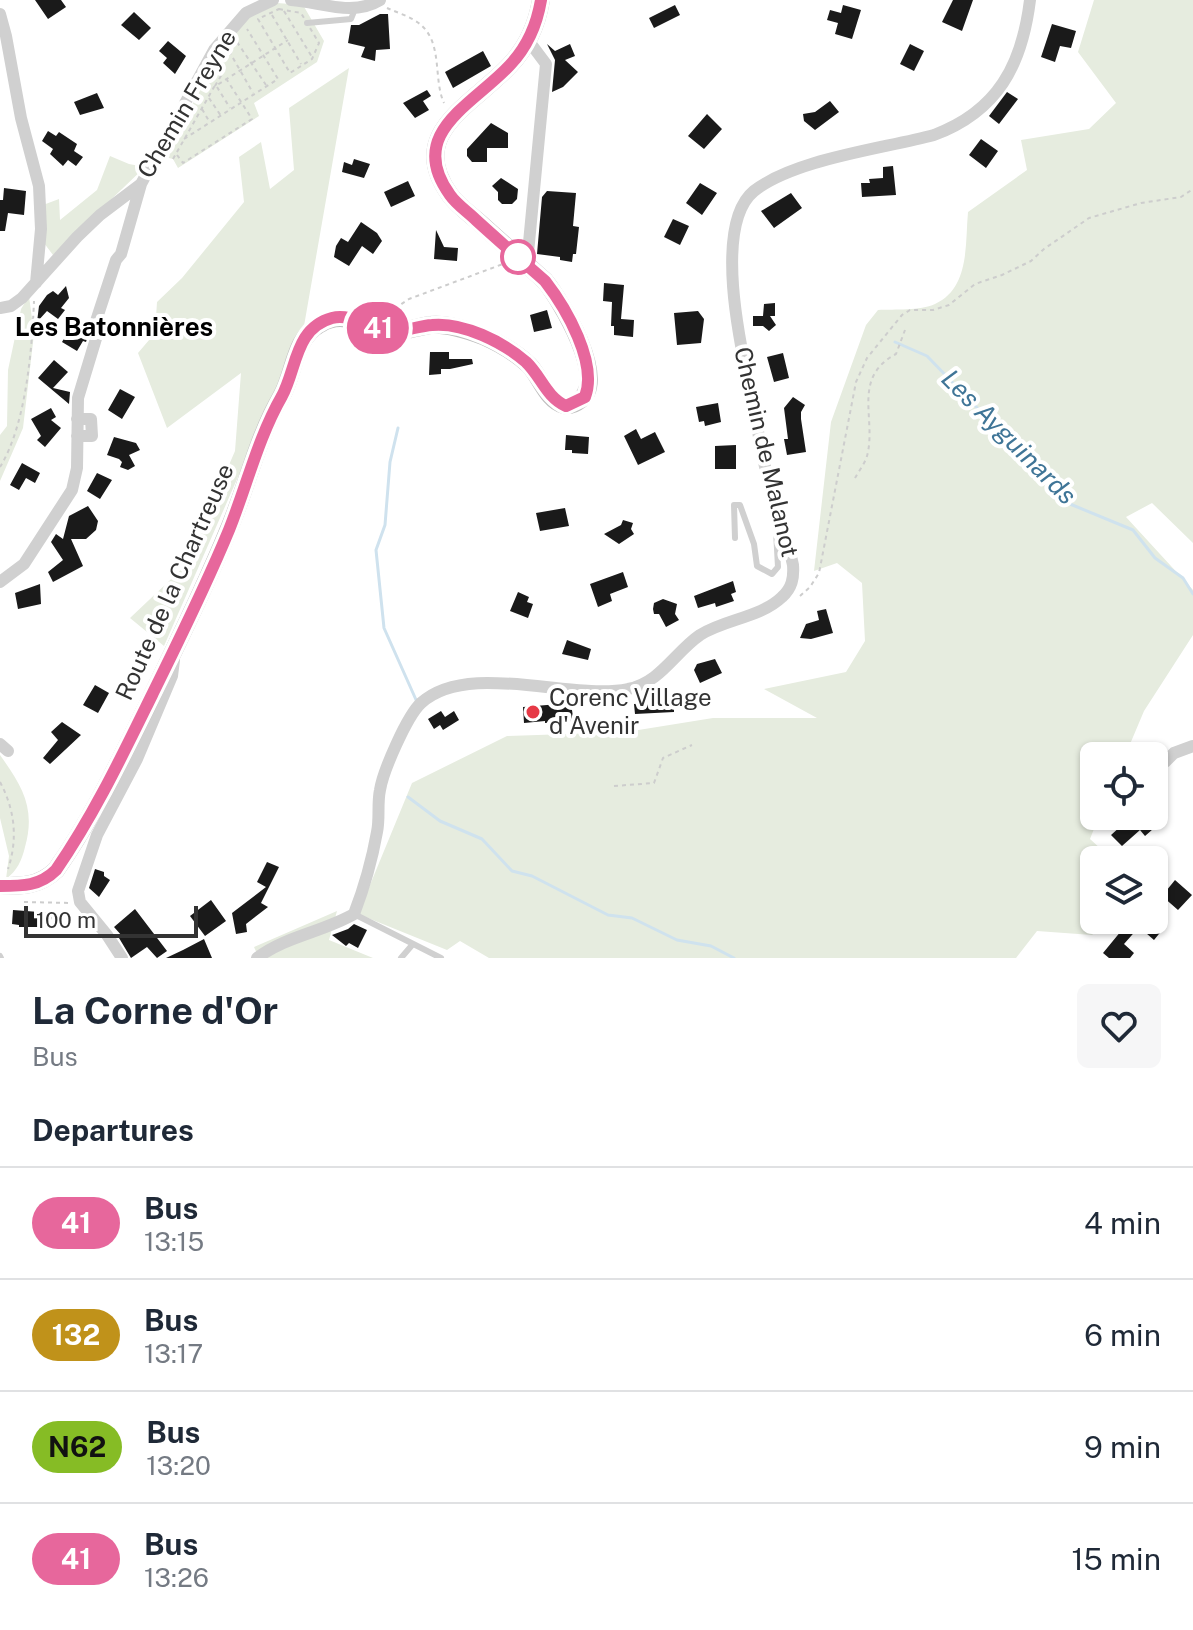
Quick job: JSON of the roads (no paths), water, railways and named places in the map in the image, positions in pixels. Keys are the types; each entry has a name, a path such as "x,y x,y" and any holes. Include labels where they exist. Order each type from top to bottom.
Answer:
{"main road":[{"name":"Route de la Chartreuse","path":"0,886 29,886 46,879 56,870 118,764 229,529 258,446 282,395 301,343 309,332 332,318 346,317 390,331 434,324 454,327 484,336 517,355 538,374 559,403 566,406 585,397 588,370 571,322 551,288 452,198 437,172 434,160 436,143 443,128 512,63 528,40 537,20 537,1"}],"street":[{"name":"Chemin de Malanot","path":"354,914 378,831 380,790 401,735 420,704 432,695 480,683 508,682 562,689 624,690 636,687 657,674 698,637 770,607 788,591 794,575 789,546 766,470 736,319 732,251 741,210 751,193 798,168 934,135 955,127 973,115 1008,77 1024,40 1030,0"},
{"path":"288,5 355,9 378,1"},
{"name":"Chemin Freyne","path":"0,308 11,306 100,215 141,184 214,50 246,13 272,6"},
{"path":"0,14 21,118 38,178 41,229 36,283"},
{"path":"521,260 528,253 546,64 528,40"},
{"path":"0,582 24,564 72,490 77,468 78,398 98,332 96,321 116,260 121,254 141,184"},
{"path":"122,958 80,902 78,891 97,835 137,759 172,676 174,651"},
{"path":"1168,759 1174,753 1193,746"},
{"path":"257,958 271,949 354,914"}],"lane":[{"path":"307,23 351,19 355,9"},
{"path":"735,538 734,505 740,505 754,544 757,566 772,574 778,567 776,531 782,527"},
{"path":"354,914 441,958"},
{"path":"401,958 413,944"}],"waterway":[{"name":"Les Ayguinards","path":"895,342 927,356 1070,504 1133,530 1155,558 1183,578 1193,594"},
{"path":"398,428 390,462 385,525 376,550 384,628 417,702"},
{"path":"408,797 440,821 482,839 512,871 532,876 608,915 632,918 677,940 711,946 734,958"}],"place":[{"name":"Corenc Village d'Avenir","path":"533,712"}],"district":[{"name":"Les Batonnières","path":"114,327"}]}
